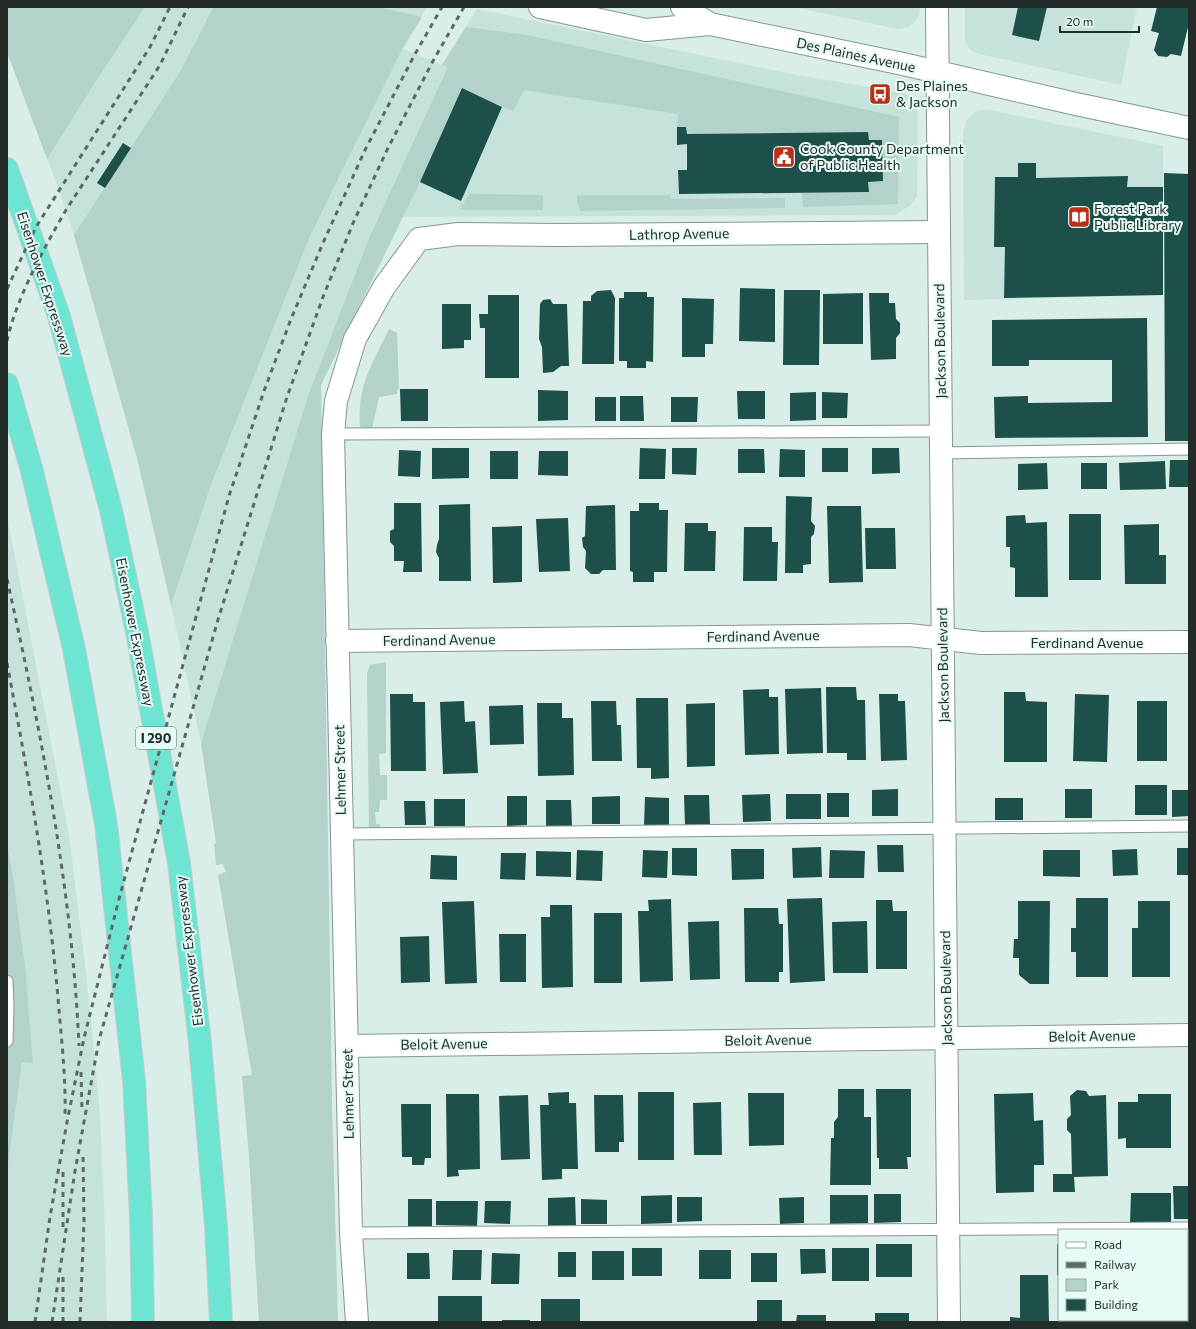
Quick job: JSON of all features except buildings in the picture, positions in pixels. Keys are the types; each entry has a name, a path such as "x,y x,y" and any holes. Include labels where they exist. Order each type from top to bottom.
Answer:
{"highway":[{"name":"Eisenhower Expressway","path":"7,170 59,316 111,510 137,632 179,863 200,1043 216,1226 221,1322"},
{"path":"7,384 32,471 74,649 106,824 134,1081 141,1216 143,1322"}],"street":[{"name":"Des Plaines Avenue","path":"540,7 646,30 710,24 903,64 1189,128"},
{"name":"Des Plaines Avenue","path":"682,7 710,24"},
{"name":"Jackson Boulevard","path":"938,7 950,1322"},
{"name":"Lathrop Avenue","path":"419,239 458,234 558,235 940,232"},
{"name":"Lehmer Street","path":"357,1322 351,1233 333,434 336,400 355,339 384,287 419,239"},
{"name":"Ferdinand Avenue","path":"337,641 910,635 943,640 985,643 1189,642"},
{"name":"Beloit Avenue","path":"347,1046 1189,1035"}],"lane":[{"path":"333,434 941,431"},
{"path":"941,453 1189,450"},
{"path":"342,834 1189,826"},
{"path":"7,981 7,1041"},
{"path":"1068,1229 1189,1228"},
{"path":"351,1233 1058,1229"}],"shaded area":[{"path":"7,7 427,7 403,49 442,65 477,9 797,75 904,93 911,96 915,101 918,114 917,196 910,206 894,215 378,217 308,396 201,743 157,540 138,462 106,347 74,235 59,190 7,52"},
{"path":"794,7 920,8 919,16 909,27 898,29"},
{"path":"965,7 1137,7 1121,85 979,54 970,50 965,42"},
{"path":"981,110 991,110 1163,146 1163,295 964,300 963,133 967,120 973,113"},
{"path":"7,516 69,835 86,972 100,1114 107,1322 7,1322 7,1173 22,1062 33,1063 26,973 13,876 7,844"}],"green space":[{"path":"7,7 145,7 47,159 7,52"},
{"path":"208,7 378,7 422,17 402,49 309,238 210,487 171,605 138,462 74,235 180,72 213,8"},
{"path":"466,27 527,35 899,117 898,204 803,207 802,193 868,192 868,182 882,181 882,140 869,140 868,132 687,134 686,127 677,127 678,114 524,90 513,111 462,88 420,182 321,385 332,1103 338,1322 259,1322 249,1157 242,1076 252,1075 218,875 226,872 223,864 216,865 214,844 216,843 201,743 308,396 370,236 448,67 442,65"},
{"path":"469,194 543,195 543,210 460,210"},
{"path":"577,195 670,195 671,199 785,198 785,208 581,211 577,202"},
{"path":"389,329 397,333 399,388 397,390 397,394 379,397 372,429 360,427 363,387 370,367"},
{"path":"386,662 386,753 379,754 380,775 387,775 387,800 380,800 379,812 375,812 376,824 380,824 380,830 369,831 367,673 370,665"},
{"path":"7,844 13,876 26,973 33,1063 22,1062 7,1173"}],"railway":[{"path":"7,289 36,227 150,47 170,7"},
{"path":"7,341 11,325 24,291 49,241 66,210 160,65 188,7"},
{"path":"35,1322 50,1217 84,1038 119,899 229,496 264,391 291,319 323,243 365,150 415,54 442,7"},
{"path":"52,1322 75,1171 99,1040 217,623 287,397 323,297 354,221 388,148 433,61 464,7"},
{"path":"7,579 32,694 53,811 70,928 79,1046"},
{"path":"7,663 30,788 49,913 63,1056 65,1115"},
{"path":"81,1072 82,1112"},
{"path":"80,1322 84,1221 83,1152"},
{"path":"63,1167 63,1227"},
{"path":"63,1277 63,1322"}],"place":[{"name":"Des Plaines & Jackson","path":"880,94"},
{"name":"Cook County Department of Public Health","path":"784,157"},
{"name":"Forest Park Public Library","path":"1079,217"}]}
